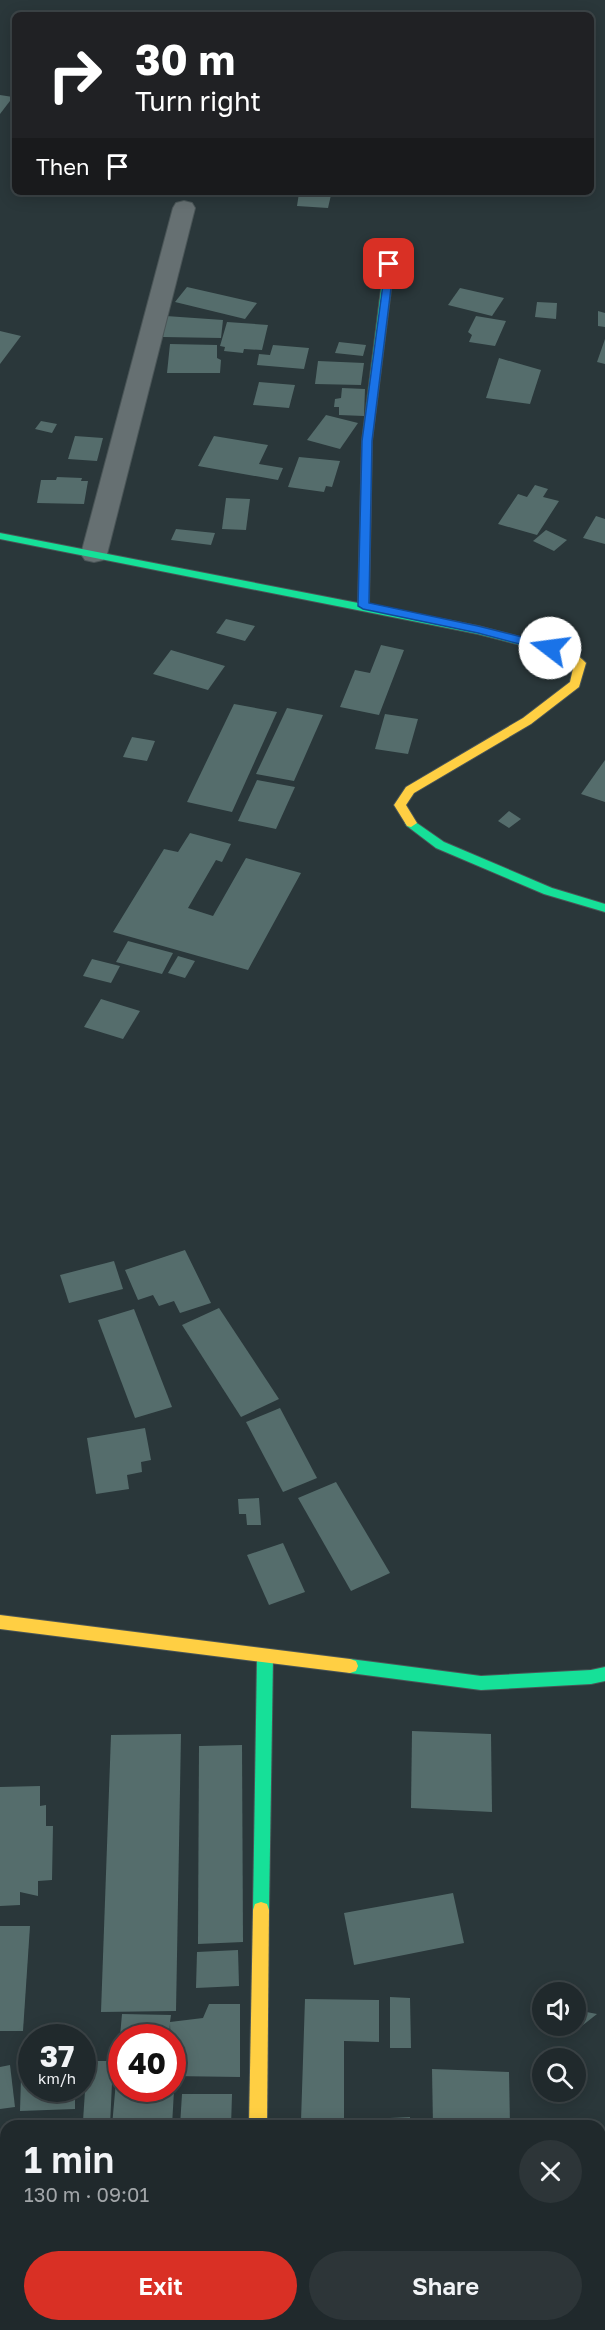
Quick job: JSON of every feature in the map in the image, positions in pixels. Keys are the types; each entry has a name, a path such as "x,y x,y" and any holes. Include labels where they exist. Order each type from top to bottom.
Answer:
{"street":[{"path":"94,554 184,208"},
{"path":"363,606 367,441 392,242"},
{"path":"0,536 363,606 516,639 567,653 580,663 575,684 527,721 410,790 400,805 412,825 440,845 548,891 605,908"},
{"path":"0,1622 481,1683 591,1677 605,1674"},
{"path":"258,2120 265,1657"}],"building":[{"path":"0,95 12,97 12,98 0,114"},
{"path":"299,195 331,195 328,208 297,206"},
{"path":"187,287 257,303 245,319 175,302"},
{"path":"460,288 504,298 492,316 448,305"},
{"path":"537,302 557,303 556,319 535,317"},
{"path":"598,311 605,313 605,327 598,326"},
{"path":"166,316 223,320 221,338 163,337"},
{"path":"476,316 506,321 495,346 469,342 472,335 468,332"},
{"path":"227,322 268,325 262,350 244,349 243,353 224,351 225,347 220,346"},
{"path":"0,331 21,336 0,364"},
{"path":"605,339 605,364 597,362"},
{"path":"339,342 366,345 363,356 335,353"},
{"path":"170,344 217,345 217,358 221,360 220,373 167,373"},
{"path":"273,345 309,348 304,369 257,365 259,354 270,355"},
{"path":"499,358 541,370 530,404 486,398"},
{"path":"318,361 364,363 361,385 315,384"},
{"path":"259,382 295,385 289,408 253,405"},
{"path":"342,388 365,389 364,416 339,415 339,407 334,407 335,399 341,398"},
{"path":"326,415 358,423 340,449 307,440"},
{"path":"41,421 57,424 52,433 35,429"},
{"path":"75,436 103,438 97,461 68,459"},
{"path":"214,436 268,445 259,464 283,468 278,480 198,466"},
{"path":"299,457 340,461 332,487 326,486 324,492 288,487"},
{"path":"57,477 82,478 81,481 88,481 84,504 37,503 41,480 56,480"},
{"path":"535,485 548,489 543,497 559,501 537,535 498,524 518,494 527,497"},
{"path":"226,498 250,499 246,530 222,529"},
{"path":"596,516 605,519 605,544 583,538"},
{"path":"176,529 215,533 211,545 171,540"},
{"path":"546,530 567,540 554,551 533,541"},
{"path":"226,619 255,626 245,641 216,633"},
{"path":"381,645 404,650 379,715 340,707 355,670 370,673"},
{"path":"171,650 225,666 208,690 153,674"},
{"path":"234,704 277,712 232,812 187,802"},
{"path":"287,708 323,715 294,781 256,774"},
{"path":"385,714 418,719 408,754 375,749"},
{"path":"132,737 155,741 147,761 123,757"},
{"path":"605,760 605,802 581,794"},
{"path":"257,780 295,787 276,829 238,821"},
{"path":"509,811 521,819 509,828 498,821"},
{"path":"190,833 231,844 222,862 216,860 188,908 213,916 246,858 301,873 248,970 113,932 164,849 178,852"},
{"path":"128,941 173,953 162,974 116,962"},
{"path":"178,956 195,961 185,978 168,973"},
{"path":"92,959 120,966 111,983 83,976"},
{"path":"101,999 140,1011 123,1039 84,1027"},
{"path":"185,1250 211,1303 180,1313 174,1301 159,1306 153,1295 138,1300 125,1270"},
{"path":"114,1261 123,1289 69,1303 60,1275"},
{"path":"219,1308 279,1399 241,1417 182,1325"},
{"path":"134,1309 172,1407 135,1418 98,1320"},
{"path":"280,1408 317,1478 283,1492 246,1422"},
{"path":"145,1428 151,1460 141,1462 142,1472 127,1475 129,1489 96,1494 87,1438"},
{"path":"336,1482 390,1573 351,1591 298,1498"},
{"path":"259,1498 261,1525 247,1525 246,1514 239,1514 238,1499"},
{"path":"283,1543 305,1592 269,1605 247,1555"},
{"path":"412,1731 491,1734 492,1812 411,1808"},
{"path":"181,1734 176,2011 101,2012 111,1735"},
{"path":"242,1745 243,1942 198,1944 199,1746"},
{"path":"40,1786 40,1806 46,1805 46,1826 53,1826 52,1880 38,1881 38,1896 20,1892 20,1905 0,1906 0,1787"},
{"path":"453,1893 464,1943 354,1965 344,1913"},
{"path":"0,1926 30,1926 23,2024 18,2024 18,2031 0,2031"},
{"path":"238,1950 239,1986 196,1988 197,1952"},
{"path":"390,1997 410,1998 411,2048 390,2048"},
{"path":"305,1999 379,2000 379,2042 344,2041 344,2120 301,2120"},
{"path":"209,2004 240,2004 240,2077 186,2076 186,2024 121,2024 122,2014 171,2015 170,2022 203,2018"},
{"path":"586,2012 597,2014 586,2023"},
{"path":"96,2061 108,2061 110,2120 83,2120 84,2102 96,2102"},
{"path":"10,2065 15,2107 0,2109 0,2067"},
{"path":"432,2069 509,2072 510,2120 433,2120"},
{"path":"186,2094 232,2094 231,2120 180,2120 182,2102 186,2102"},
{"path":"20,2102 75,2102 75,2109 20,2111"},
{"path":"114,2102 173,2102 172,2120 113,2120"},
{"path":"410,2117 410,2120 349,2120"}],"traffic: fast":[{"path":"363,606 367,441 392,242"},
{"path":"0,536 478,630 551,649"},
{"path":"411,823 440,845 548,891 605,908"},
{"path":"261,1910 265,1657"},
{"path":"350,1666 481,1683 591,1677 605,1674"}],"traffic: slow":[{"path":"411,823 400,805 410,790 527,721 575,684 580,663 567,653 551,649"},
{"path":"0,1622 350,1666"},
{"path":"258,2120 261,1910"}],"route":[{"path":"389,264 367,441 363,606 550,648"}]}
